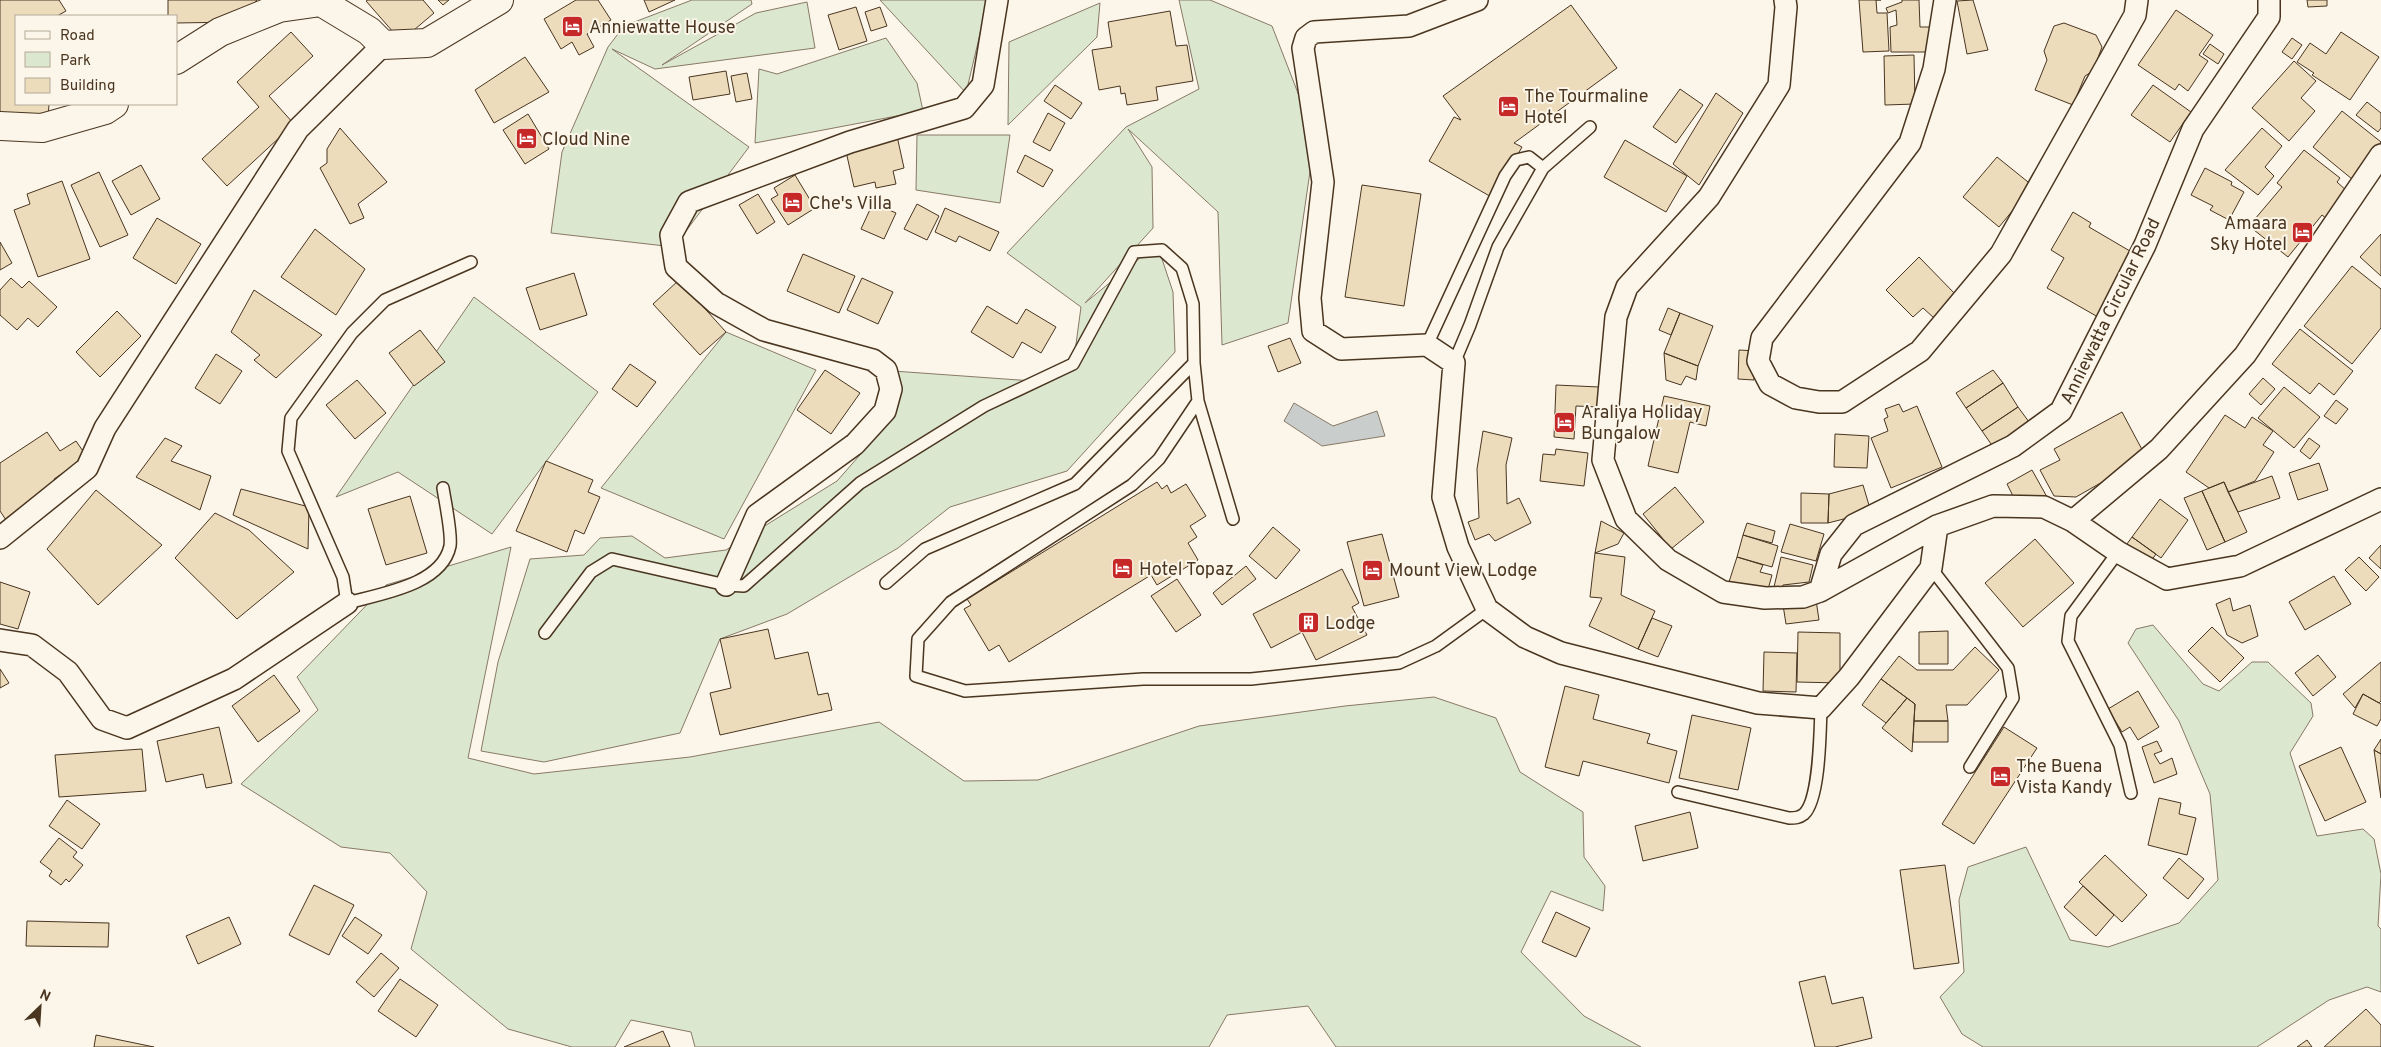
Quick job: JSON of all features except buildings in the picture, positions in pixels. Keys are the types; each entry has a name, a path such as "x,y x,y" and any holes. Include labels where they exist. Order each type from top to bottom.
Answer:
{"street":[{"path":"0,538 87,468 105,428 298,129 383,45 427,43 498,0"},
{"path":"726,585 757,515 855,444 885,411 891,389 886,370 873,360 764,330 716,303 676,267 671,235 689,202 850,142 964,108 983,85 997,0"},
{"path":"1476,0 1409,26 1314,32 1306,38 1303,48 1323,182 1310,298 1313,331 1340,348 1427,345 1454,363 1443,497 1458,547 1487,609 1525,637 1561,653 1758,703 1821,708 1849,677 1931,568 1937,526"},
{"path":"1785,0 1779,85 1709,197 1627,288 1616,317 1603,460 1626,519 1668,560 1723,592 1764,598 1802,597 1820,591 1937,526 1993,506 2044,507 2073,520 2118,552 2167,579 2240,566 2381,499"},
{"path":"1945,0 1934,69 1910,143 1762,338 1758,361 1770,384 1796,398 1842,402 1920,351 2001,254 2135,14 2137,0"},
{"name":"Anniewatta Circular Road","path":"1820,591 1831,554 1854,525 2013,446 2061,410 2145,245 2193,129 2269,17 2269,0"},
{"path":"178,59 220,32 279,8 321,2 369,31 383,45"},
{"path":"0,126 42,128 105,110 112,105"},
{"path":"2073,520 2159,449 2245,355 2381,155"},
{"path":"0,640 32,645 68,672 102,720 127,728 234,679 347,603"}],"lane":[{"path":"1454,363 1498,247 1543,168 1590,127"},
{"path":"1427,345 1505,176 1516,160 1529,157 1543,168"},
{"path":"545,633 591,572 612,559 726,585 744,586 860,483 984,406 1073,364 1134,252 1162,250 1182,268 1193,304 1194,363 1198,401 1233,519"},
{"path":"443,488 450,545 440,568 415,583 347,603 343,577 288,450 291,418 352,332 385,300 471,262"},
{"path":"886,583 925,549 1075,484 1194,363"},
{"path":"1198,401 1160,459 1132,485 951,602 918,639 916,676 965,691 1143,679 1251,679 1399,662 1436,646 1487,609"},
{"path":"2118,552 2071,616 2068,641 2120,745 2131,793"},
{"path":"1931,568 2008,668 2013,698 1970,768"},
{"path":"1678,792 1789,818 1799,818 1806,812 1809,804 1819,763 1821,708"}],"green space":[{"path":"692,0 751,0 752,4 662,65 756,13 807,2 815,48 655,69 612,49 749,147 674,247 551,233 562,152 608,47 624,26"},
{"path":"880,0 988,0 966,93"},
{"path":"1179,0 1210,0 1272,26 1315,137 1288,323 1222,345 1218,212 1128,129 1152,167 1153,228 1085,303 1157,244 1173,292 1175,352 1067,471 950,507 898,548 787,614 720,639 680,733 544,762 481,751 498,662 530,559 584,555 600,538 632,536 665,558 726,550 837,481 889,422 879,370 1033,381 1074,359 1081,307 1007,253 1126,127 1199,89"},
{"path":"1100,3 1097,37 1008,125 1009,42"},
{"path":"886,38 917,83 923,111 755,143 759,69 777,74"},
{"path":"917,135 1010,135 1000,203 916,190"},
{"path":"474,297 598,392 492,534 398,472 336,497"},
{"path":"726,332 816,370 724,539 601,488"},
{"path":"511,547 468,758 534,774 690,757 879,722 964,781 1038,780 1199,726 1345,706 1434,697 1496,718 1520,772 1583,812 1584,857 1605,886 1603,911 1551,891 1521,952 1584,1016 1641,1047 1336,1047 1308,1006 1227,1015 1209,1047 695,1047 691,1032 631,1020 615,1047 572,1047 508,1029 411,949 427,892 390,853 341,847 241,784 318,710 297,677 386,585"},
{"path":"2153,625 2203,684 2219,691 2252,662 2268,662 2311,703 2313,716 2290,753 2317,836 2363,829 2374,839 2381,874 2378,926 2381,929 2381,992 2367,987 2329,1000 2257,1047 1983,1047 1962,1034 1940,997 1964,972 1959,900 1968,867 2026,847 2070,940 2108,947 2179,923 2218,880 2210,794 2179,721 2128,643 2136,629"}],"shaded area":[{"path":"1294,403 1333,426 1377,411 1385,436 1322,446 1284,421"}],"place":[{"name":"Anniewatte House","path":"573,27"},
{"name":"The Tourmaline Hotel","path":"1508,106"},
{"name":"Cloud Nine","path":"526,139"},
{"name":"Che's Villa","path":"793,203"},
{"name":"Amaara Sky Hotel","path":"2303,233"},
{"name":"Araliya Holiday Bungalow","path":"1565,422"},
{"name":"Hotel Topaz","path":"1123,569"},
{"name":"Mount View Lodge","path":"1373,570"},
{"name":"Lodge","path":"1309,623"},
{"name":"The Buena Vista Kandy","path":"2000,776"}]}
